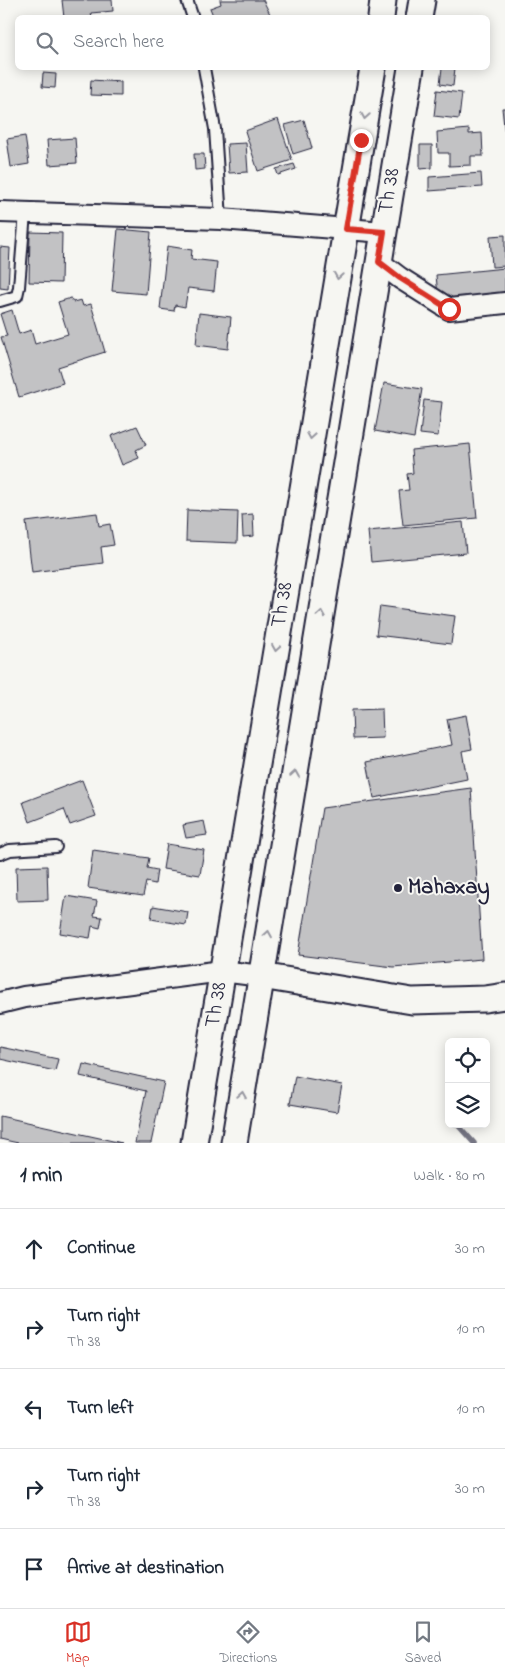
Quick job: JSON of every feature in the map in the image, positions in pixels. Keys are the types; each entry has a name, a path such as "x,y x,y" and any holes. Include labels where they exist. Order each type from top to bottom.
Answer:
{"street":[{"path":"380,15 383,0"},
{"path":"420,15 422,0"},
{"name":"Th 38","path":"194,1143 372,70"},
{"name":"Th 38","path":"234,1143 411,70"},
{"path":"0,212 221,219 384,232"},
{"path":"379,262 400,278 449,309 505,303"},
{"path":"0,1002 24,997 222,971 412,1001 485,999 505,996"}],"lane":[{"path":"187,0 191,15"},
{"path":"204,70 215,129 221,219"},
{"path":"0,301 17,296 24,213"},
{"path":"0,854 10,850 56,846"}],"building":[{"path":"62,0 112,0 113,11 91,13 91,15 64,15"},
{"path":"220,0 263,0 270,15 213,15 210,8 221,4"},
{"path":"442,70 455,70 453,86 440,84"},
{"path":"43,73 56,74 55,88 42,87"},
{"path":"91,80 121,82 121,96 90,95"},
{"path":"437,90 462,93 459,119 434,116"},
{"path":"502,108 505,108 505,136"},
{"path":"278,119 292,160 258,171 245,131"},
{"path":"304,120 312,148 293,154 285,125"},
{"path":"469,129 469,134 482,133 483,156 471,156 471,165 449,166 449,153 438,153 437,132"},
{"path":"25,136 29,164 11,167 7,139"},
{"path":"75,138 77,163 49,165 47,140"},
{"path":"246,143 248,172 229,173 227,144"},
{"path":"420,145 432,145 432,168 420,169"},
{"path":"194,154 204,154 205,169 195,170"},
{"path":"294,164 296,169 278,175 276,169"},
{"path":"481,173 482,187 429,191 429,177"},
{"path":"118,229 151,232 146,294 112,291"},
{"path":"30,232 62,233 61,283 29,282"},
{"path":"505,235 505,266 492,267 490,236"},
{"path":"167,246 192,250 191,259 217,262 214,291 188,288 185,307 175,305 174,311 160,309"},
{"path":"0,247 10,248 8,289 0,288"},
{"path":"505,268 505,299 449,304 438,296 436,275"},
{"path":"71,298 73,302 81,300 83,306 91,304 105,352 58,367 63,383 19,397 1,337 7,336 0,314 12,310 19,334 31,330 35,344 68,334 58,302"},
{"path":"199,313 231,317 228,349 196,345"},
{"path":"384,383 422,389 414,438 375,431"},
{"path":"424,400 442,402 438,436 420,434"},
{"path":"137,426 146,445 136,450 139,458 122,465 111,436"},
{"path":"470,444 477,518 403,525 399,491 409,490 407,474 413,473 411,450"},
{"path":"187,510 238,512 237,543 186,541"},
{"path":"97,513 99,526 110,524 114,545 101,547 103,563 32,572 26,522"},
{"path":"253,514 254,536 243,537 242,515"},
{"path":"463,522 466,553 371,562 368,531"},
{"path":"380,606 455,616 451,644 376,635"},
{"path":"382,709 383,738 353,739 352,710"},
{"path":"466,715 472,749 462,751 467,779 374,798 367,762 452,745 447,719"},
{"path":"82,780 96,816 70,825 64,809 30,822 23,802"},
{"path":"471,788 482,959 393,967 298,955 322,808"},
{"path":"204,821 207,835 186,838 183,825"},
{"path":"167,844 204,850 200,875 163,869"},
{"path":"93,850 149,858 147,868 157,870 155,884 146,882 143,896 88,888"},
{"path":"47,866 48,900 17,901 16,867"},
{"path":"66,896 97,901 94,916 102,917 100,928 92,926 90,938 60,933"},
{"path":"153,906 188,912 186,925 151,919"},
{"path":"0,1047 58,1059 55,1071 0,1059"},
{"path":"83,1064 164,1082 151,1143 135,1143 146,1091 80,1076"},
{"path":"295,1076 342,1085 337,1112 290,1104"},
{"path":"0,1116 122,1143 18,1143 0,1139"}],"waterway":[{"path":"461,1128 474,1143"}],"place":[{"name":"Mahaxay","path":"398,888"}],"route":[{"path":"361,140 346,229 384,232 379,262 400,278 449,309"}]}
